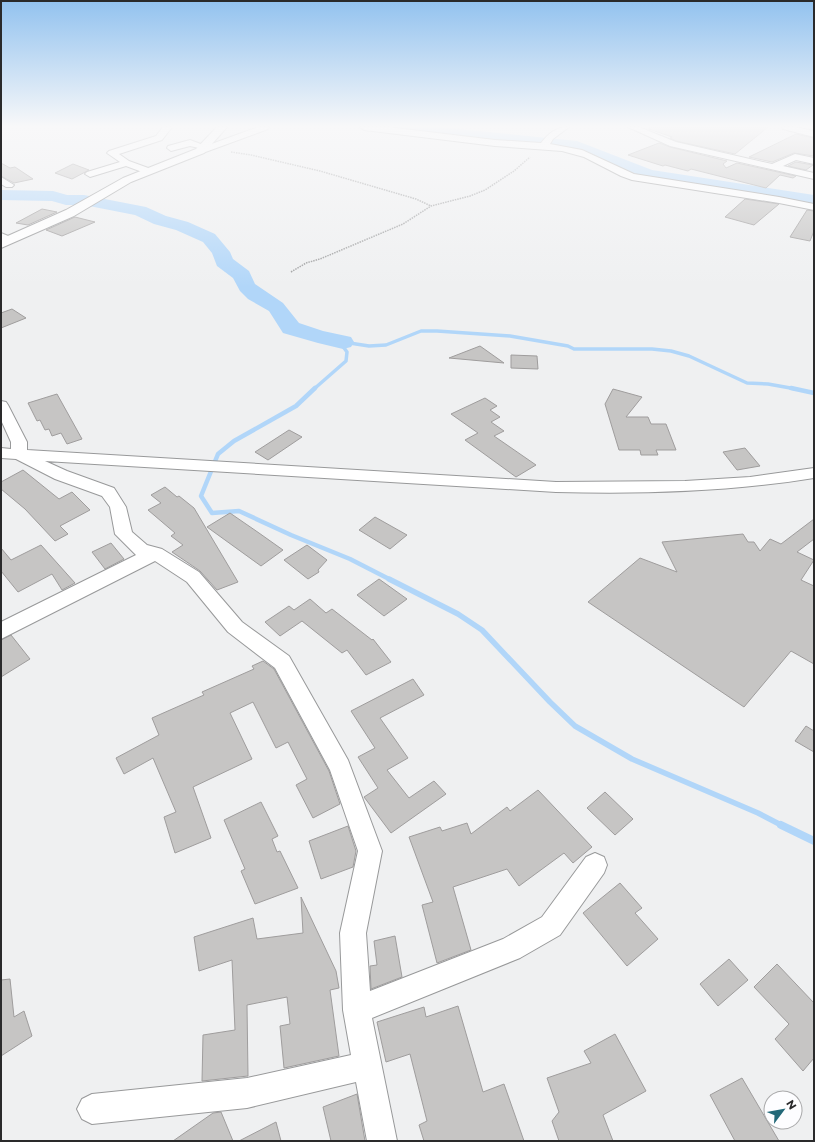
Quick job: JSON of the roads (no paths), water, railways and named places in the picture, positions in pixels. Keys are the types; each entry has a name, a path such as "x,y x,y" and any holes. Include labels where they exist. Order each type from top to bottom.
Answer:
{"main road":[{"path":"4,240 70,213 126,180"}],"street":[{"path":"653,180 814,207"},
{"path":"1,406 19,442 19,454"},
{"path":"1,453 556,487 614,488 677,486 742,482 814,473"},
{"path":"19,454 61,475 108,492 118,508 124,534 142,551 156,553 193,577 235,627 282,662 340,767 370,851 353,933 357,1010 382,1141"},
{"path":"1,631 156,553"},
{"path":"357,1010 511,949 551,926 595,865"},
{"path":"92,1109 247,1093 368,1065"}],"waterway":[{"path":"689,180 814,200"},
{"path":"1,195 53,196 66,200 84,200 140,211 160,220 182,226 209,238 221,252 224,262 242,275 244,282 251,291 276,307 291,328 318,337 343,342"},
{"path":"314,389 346,361 347,352 342,345 343,342 369,346 386,345 421,331 510,336 568,346 574,349 652,349 671,351 689,356 747,383 768,384 794,389"},
{"path":"315,388 296,406 234,441 218,454 201,496 212,513 239,511 291,535 350,559 391,580"},
{"path":"794,389 814,393"},
{"path":"389,579 458,614 482,630 550,702 575,726 632,759 758,813 782,826"},
{"path":"782,826 814,841"}]}
